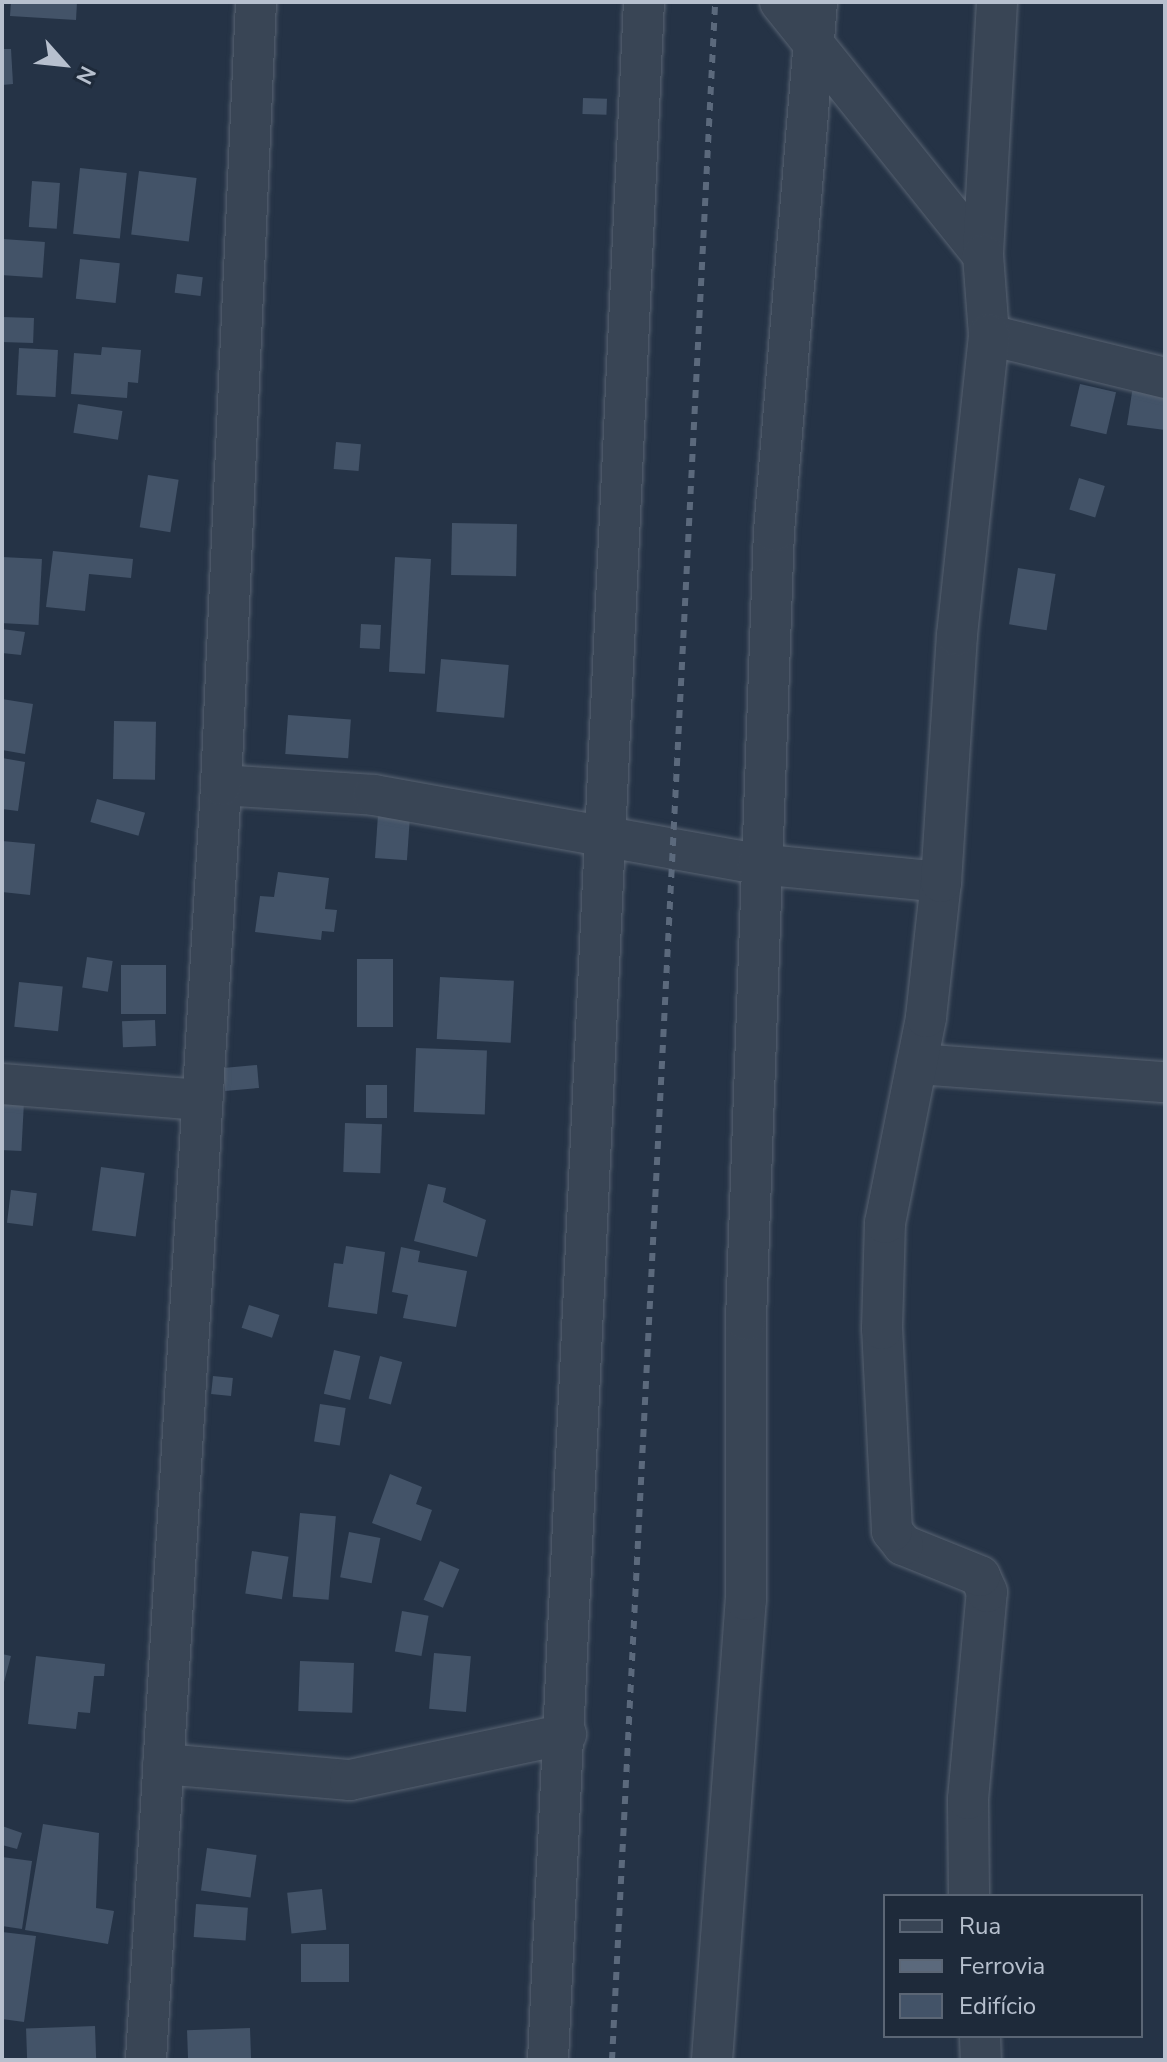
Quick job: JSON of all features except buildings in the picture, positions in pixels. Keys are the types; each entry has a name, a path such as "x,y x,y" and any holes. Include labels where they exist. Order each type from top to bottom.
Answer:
{"street":[{"path":"146,2060 221,785 256,2"},
{"path":"548,2060 566,1734 604,836 644,2"},
{"path":"780,2 983,255"},
{"path":"712,2060 746,1600 758,864 774,531 817,46 817,2"},
{"path":"969,1894 968,1799 987,1592 980,1576 903,1545 886,1507 885,1223 917,1064 941,882 957,635 989,335 983,255 997,2"},
{"path":"989,335 1165,378"},
{"path":"221,785 374,795 758,864 941,882"},
{"path":"917,1064 1165,1082"},
{"path":"2,1084 202,1100"},
{"path":"163,1764 350,1780 566,1734"},
{"path":"980,2038 981,2060"}],"railway":[{"path":"612,2060 715,2"}]}
